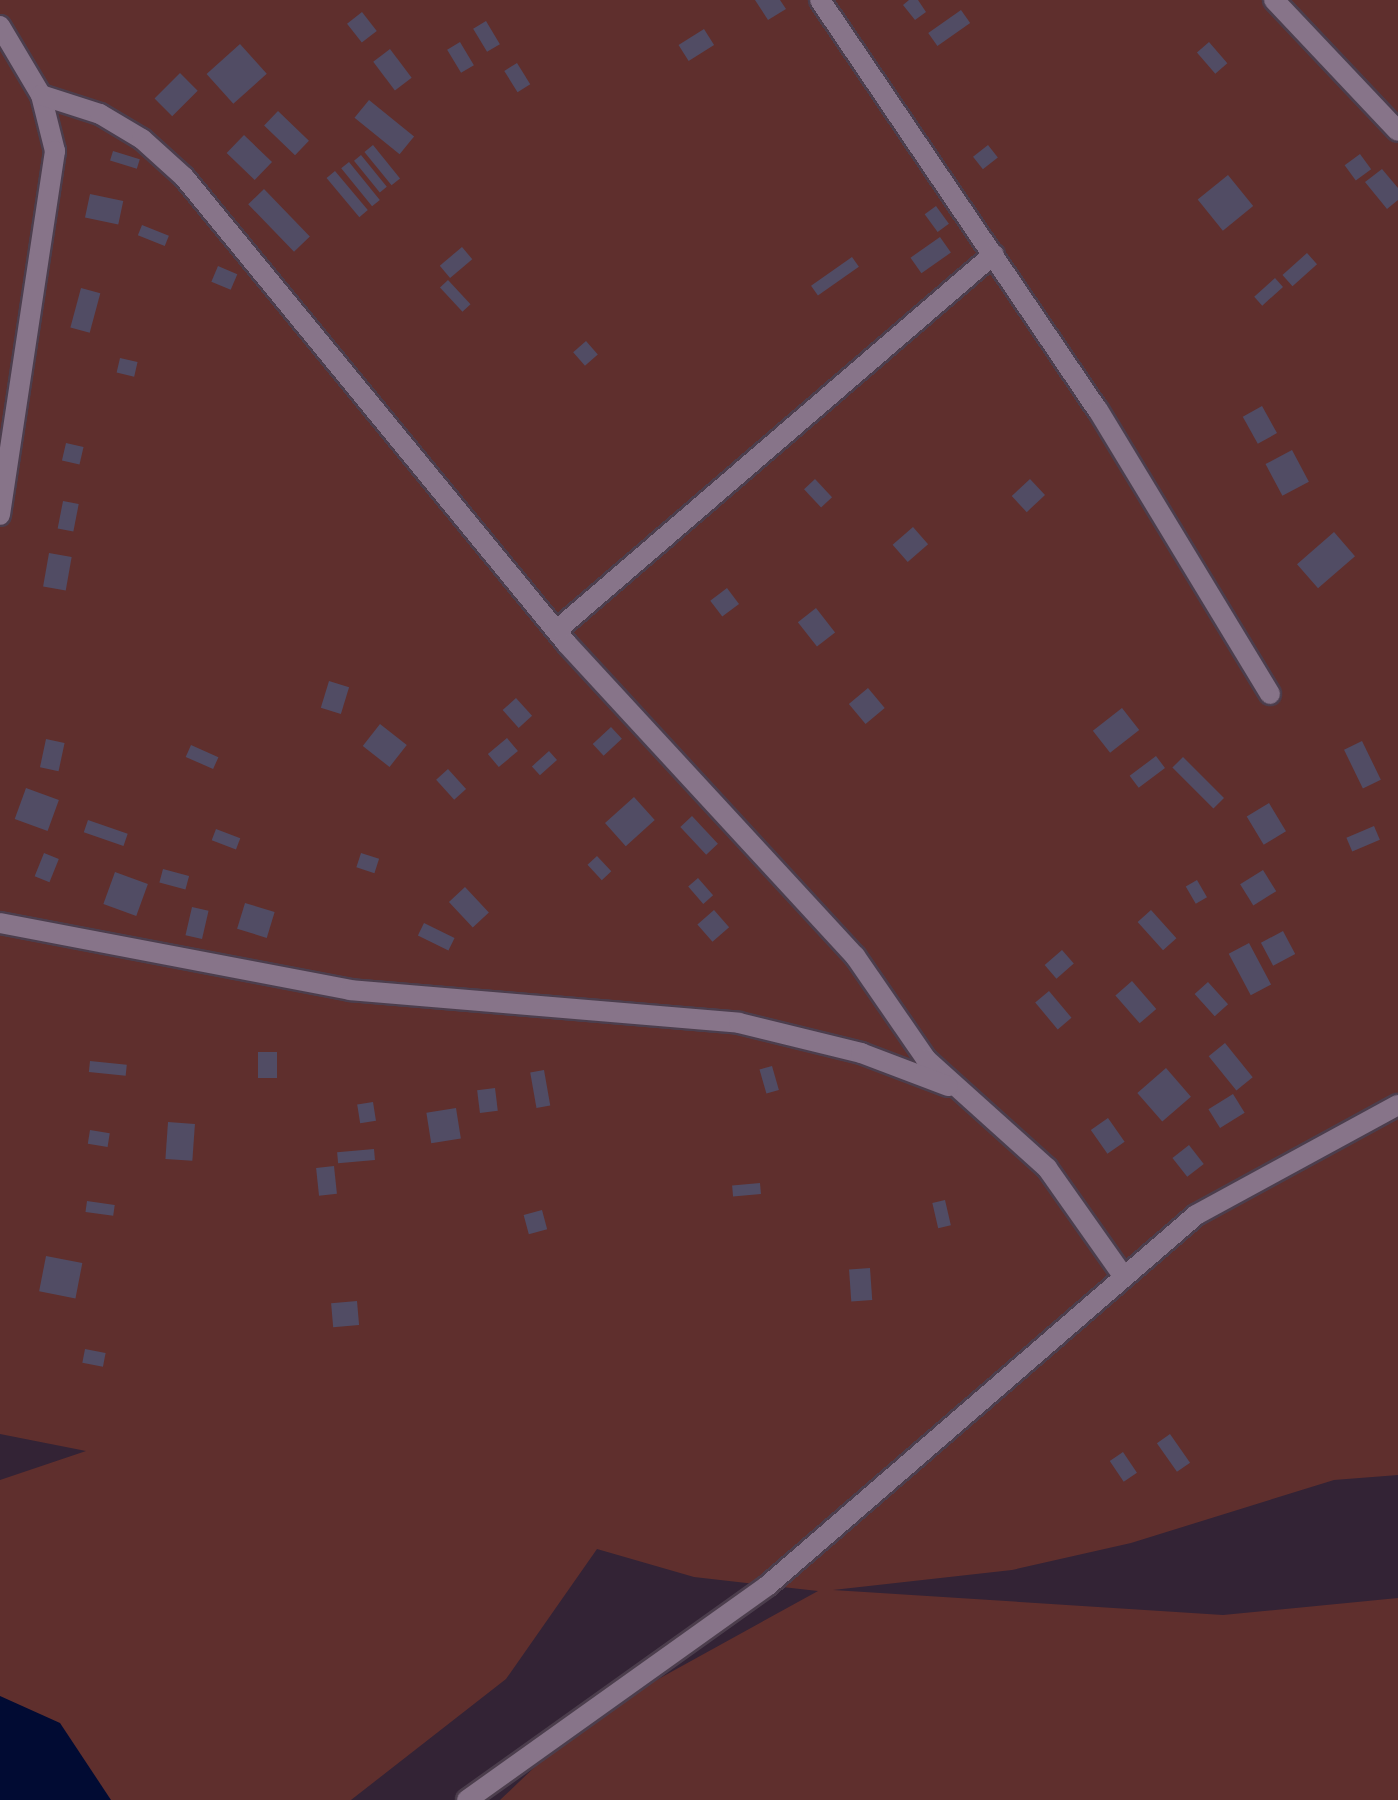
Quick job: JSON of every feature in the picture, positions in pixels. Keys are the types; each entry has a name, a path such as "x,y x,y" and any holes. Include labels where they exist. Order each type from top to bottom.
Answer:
{"lane":[{"path":"820,0 994,254 1270,694"},
{"path":"1274,0 1398,131"},
{"path":"0,26 41,96 55,151 51,209 23,342 0,515"},
{"path":"41,96 100,114 142,139 184,177 557,630 855,956 926,1059 1047,1168 1124,1277"},
{"path":"557,630 994,254"},
{"path":"0,923 350,990 739,1023 861,1053 954,1088"},
{"path":"467,1800 768,1586 1196,1214 1398,1105"}],"shaded area":[{"path":"0,0 1398,0 1398,1475 1334,1480 1131,1543 1012,1570 833,1590 1223,1615 1398,1598 1398,1800 500,1800 584,1720 818,1591 694,1577 597,1549 506,1679 351,1800 0,1800 0,1480 86,1451 0,1434"}],"water":[{"path":"0,1696 60,1723 111,1800 0,1800"}],"building":[{"path":"755,0 780,0 786,9 768,20"},
{"path":"918,0 926,12 915,20 903,5"},
{"path":"961,10 970,23 937,46 928,33"},
{"path":"362,12 377,31 362,43 347,24"},
{"path":"486,21 500,44 487,52 473,29"},
{"path":"704,29 714,45 689,61 679,45"},
{"path":"460,42 474,65 461,73 447,50"},
{"path":"1209,42 1227,63 1215,74 1197,52"},
{"path":"240,44 267,74 233,104 207,74"},
{"path":"390,49 412,78 395,90 373,62"},
{"path":"517,63 530,84 518,92 504,71"},
{"path":"180,73 198,91 172,116 155,98"},
{"path":"369,100 414,137 400,154 355,118"},
{"path":"278,111 309,141 295,155 264,125"},
{"path":"244,135 272,162 255,180 227,153"},
{"path":"373,145 400,178 392,185 364,152"},
{"path":"988,145 998,158 983,169 973,157"},
{"path":"113,151 140,159 137,169 110,161"},
{"path":"1360,154 1371,169 1356,181 1345,165"},
{"path":"361,155 387,187 380,193 354,161"},
{"path":"349,162 380,200 372,206 341,168"},
{"path":"1382,169 1398,188 1398,200 1387,209 1365,182"},
{"path":"335,171 368,210 359,217 327,178"},
{"path":"1228,175 1253,206 1223,231 1198,200"},
{"path":"264,189 310,236 294,252 248,204"},
{"path":"90,194 123,201 118,225 85,217"},
{"path":"936,206 949,224 938,232 925,214"},
{"path":"142,225 169,236 165,246 138,235"},
{"path":"940,237 951,253 921,273 911,258"},
{"path":"462,247 472,259 450,278 440,266"},
{"path":"1307,253 1317,264 1293,286 1282,275"},
{"path":"852,257 859,267 818,296 811,286"},
{"path":"218,266 237,274 231,290 211,282"},
{"path":"1275,278 1283,287 1262,306 1254,297"},
{"path":"448,280 471,304 462,312 440,288"},
{"path":"81,288 100,293 90,333 70,328"},
{"path":"586,341 598,355 585,366 573,352"},
{"path":"120,358 138,362 134,377 117,373"},
{"path":"1262,406 1277,433 1258,444 1243,417"},
{"path":"66,443 84,447 79,465 62,461"},
{"path":"1292,450 1309,482 1282,496 1266,464"},
{"path":"815,479 832,497 821,508 804,489"},
{"path":"1030,479 1045,495 1027,512 1012,496"},
{"path":"63,501 79,504 73,532 58,528"},
{"path":"913,527 928,544 908,562 893,545"},
{"path":"1334,532 1355,556 1318,588 1297,564"},
{"path":"49,553 72,557 66,590 43,586"},
{"path":"727,588 739,604 722,617 710,601"},
{"path":"816,608 835,632 817,647 798,622"},
{"path":"329,681 349,687 341,714 321,708"},
{"path":"868,688 885,708 866,724 849,704"},
{"path":"516,698 532,716 519,728 503,710"},
{"path":"1122,708 1139,730 1110,753 1093,731"},
{"path":"380,724 407,745 390,767 363,746"},
{"path":"611,727 622,739 604,756 593,744"},
{"path":"507,738 518,751 499,767 488,754"},
{"path":"46,739 65,743 59,771 40,767"},
{"path":"1362,741 1381,780 1363,788 1344,750"},
{"path":"191,745 218,757 213,769 186,757"},
{"path":"549,751 557,760 540,775 532,766"},
{"path":"1156,756 1165,768 1139,788 1130,776"},
{"path":"1183,757 1224,798 1213,809 1172,768"},
{"path":"448,769 466,789 454,800 436,780"},
{"path":"26,788 59,800 48,831 15,819"},
{"path":"634,797 655,820 626,846 605,823"},
{"path":"1269,803 1286,831 1264,845 1247,816"},
{"path":"692,816 718,844 706,855 680,827"},
{"path":"88,820 128,834 123,846 84,832"},
{"path":"1374,826 1380,840 1352,852 1346,838"},
{"path":"216,829 240,838 236,850 212,840"},
{"path":"44,853 59,859 49,882 35,876"},
{"path":"361,853 379,859 374,873 356,867"},
{"path":"597,856 611,871 602,880 587,865"},
{"path":"163,869 189,876 185,890 159,883"},
{"path":"1263,870 1276,891 1253,906 1240,884"},
{"path":"115,872 148,884 136,916 103,904"},
{"path":"698,878 713,895 703,904 688,887"},
{"path":"1197,880 1207,897 1196,904 1186,887"},
{"path":"465,887 489,913 473,928 449,902"},
{"path":"245,903 275,912 267,938 237,929"},
{"path":"192,907 209,911 202,939 185,935"},
{"path":"714,910 729,927 712,942 697,924"},
{"path":"1151,910 1176,938 1163,950 1138,922"},
{"path":"424,923 455,938 448,950 418,936"},
{"path":"1283,931 1295,954 1273,966 1261,943"},
{"path":"1249,943 1271,984 1251,995 1229,954"},
{"path":"1062,950 1074,964 1056,979 1045,965"},
{"path":"1132,981 1156,1009 1140,1023 1115,995"},
{"path":"1208,982 1228,1004 1215,1016 1195,994"},
{"path":"1049,991 1071,1018 1058,1029 1035,1003"},
{"path":"1225,1043 1253,1077 1236,1090 1209,1056"},
{"path":"258,1052 277,1052 277,1078 258,1078"},
{"path":"90,1061 127,1065 126,1076 89,1072"},
{"path":"772,1066 779,1090 766,1094 760,1070"},
{"path":"1166,1068 1191,1097 1162,1122 1137,1093"},
{"path":"544,1070 550,1105 536,1108 530,1072"},
{"path":"495,1088 498,1111 480,1113 477,1090"},
{"path":"1233,1094 1245,1113 1220,1128 1208,1109"},
{"path":"373,1102 376,1121 360,1123 357,1105"},
{"path":"456,1108 461,1139 431,1143 426,1113"},
{"path":"1108,1118 1125,1142 1107,1154 1091,1130"},
{"path":"168,1122 195,1124 192,1161 165,1159"},
{"path":"90,1130 110,1133 108,1147 88,1144"},
{"path":"1189,1145 1204,1164 1187,1177 1172,1158"},
{"path":"374,1149 375,1160 338,1163 337,1152"},
{"path":"334,1166 337,1194 319,1196 316,1168"},
{"path":"760,1183 761,1194 733,1196 732,1185"},
{"path":"945,1200 951,1225 938,1228 932,1203"},
{"path":"87,1201 115,1205 113,1216 85,1212"},
{"path":"542,1210 547,1229 529,1234 524,1215"},
{"path":"46,1256 82,1263 75,1298 39,1291"},
{"path":"870,1268 872,1300 851,1301 849,1269"},
{"path":"357,1301 359,1325 333,1327 331,1303"},
{"path":"85,1349 106,1353 103,1367 82,1363"},
{"path":"1170,1434 1190,1463 1177,1472 1157,1443"},
{"path":"1123,1452 1137,1473 1124,1482 1110,1461"}]}
